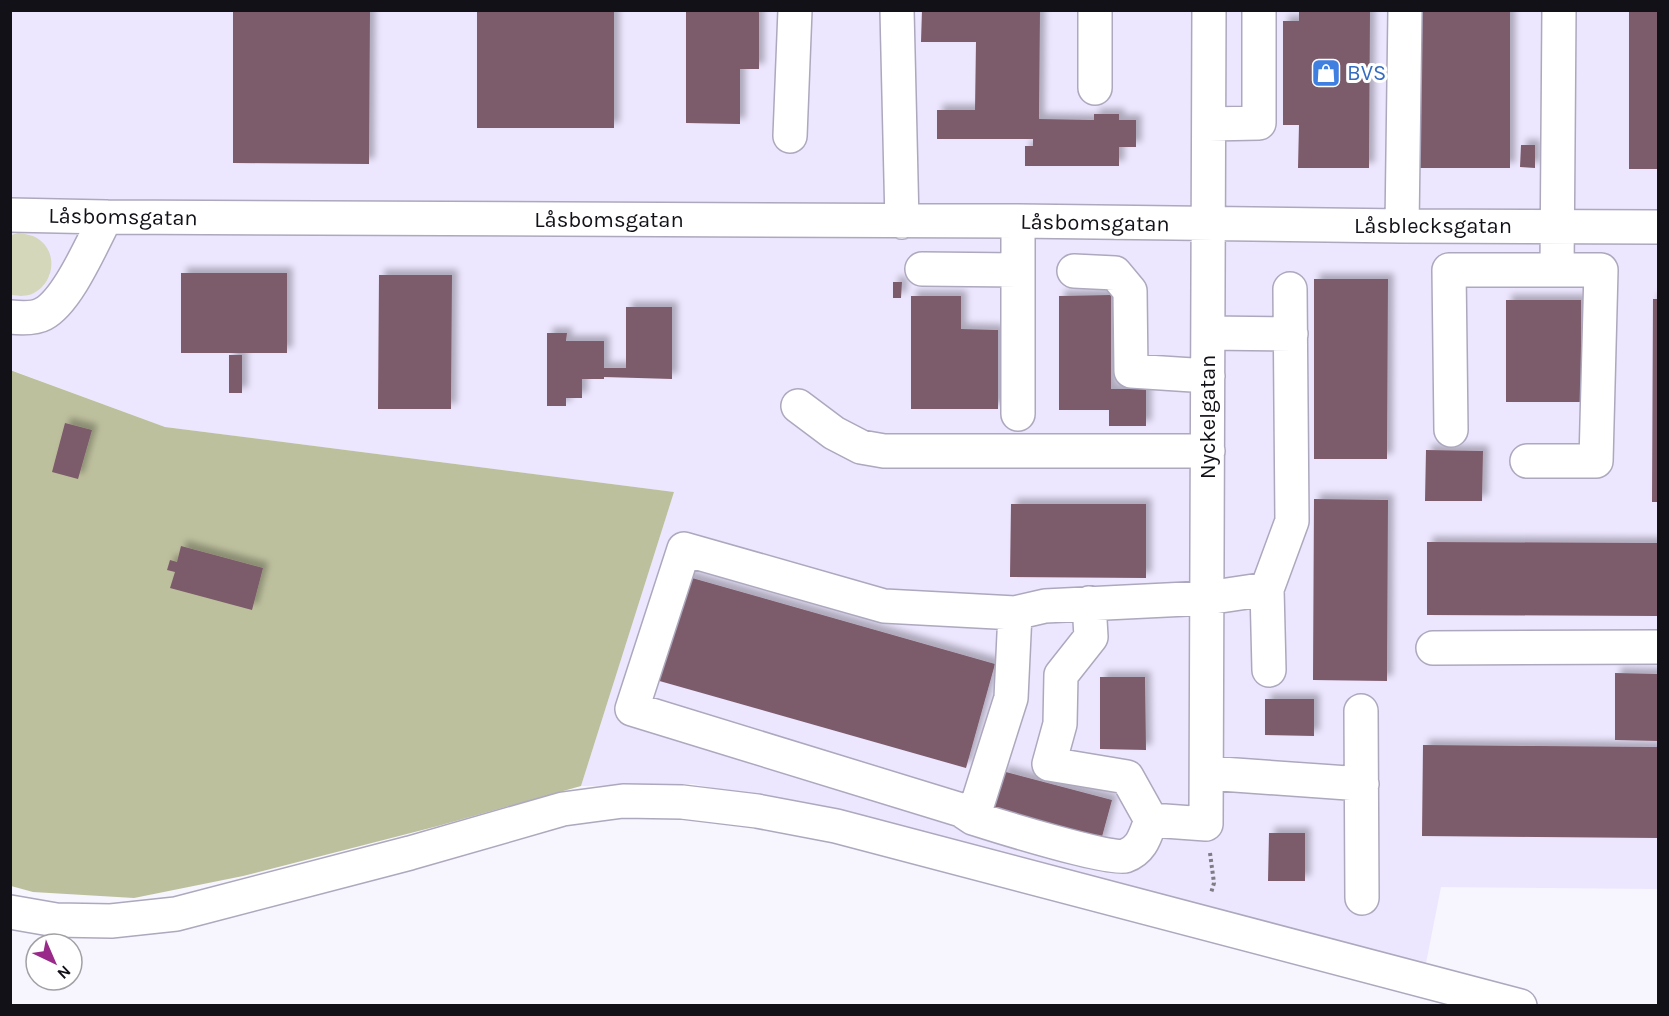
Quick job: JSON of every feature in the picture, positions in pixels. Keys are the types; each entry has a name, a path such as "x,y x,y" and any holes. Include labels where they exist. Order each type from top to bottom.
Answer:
{"street":[{"path":"790,136 795,10"},
{"path":"897,10 902,222"},
{"path":"1095,10 1095,88"},
{"name":"Nyckelgatan","path":"1206,824 1209,10"},
{"path":"1209,124 1259,123 1259,10"},
{"path":"1402,226 1405,10"},
{"path":"1557,270 1559,10"},
{"name":"Låsbomsgatan","path":"10,216 1208,224"},
{"path":"10,317 23,318 42,315 57,302 70,284 106,218"},
{"path":"1018,221 1018,414"},
{"name":"Låsblecksgatan","path":"1208,224 1659,227"},
{"path":"922,269 1018,270"},
{"path":"1451,430 1449,270 1601,270 1596,461 1527,461"},
{"path":"1074,271 1115,273 1130,291 1131,370 1208,376"},
{"path":"1269,670 1267,589 1292,522 1290,289"},
{"path":"1208,333 1291,334"},
{"path":"798,406 834,433 861,447 884,451 1208,451"},
{"path":"1151,820 1140,846 1123,857 1098,854 973,818 961,810 632,709 684,549 884,606 1015,613 1045,606 1207,598 1267,589"},
{"path":"1089,603 1091,637 1061,675 1060,724 1049,764 1127,777 1151,820"},
{"path":"973,818 1011,698 1015,613"},
{"path":"1433,648 1659,647"},
{"path":"1362,711 1362,898"},
{"path":"1207,774 1362,784"},
{"path":"10,912 56,920 111,921 176,914 410,853 563,809 623,801 682,802 758,811 836,826 1520,1005"},
{"path":"1151,820 1206,824"}],"path":[{"path":"1199,922 1214,883 1206,824"}],"shaded area":[{"path":"11,11 1658,11 1658,889 1441,887 1425,968 822,809 693,784 581,786 674,492 165,427 11,370 10,295 22,296 34,293 44,286 50,275 18,233 11,235"}],"green space":[{"path":"18,233 33,236 41,241 50,254 51,261 46,283 34,293 25,296 11,295 11,235"},
{"path":"10,370 165,427 674,492 581,786 438,826 243,876 134,898 33,892 11,886"}],"building":[{"path":"233,10 370,10 369,164 233,163"},
{"path":"477,10 614,10 614,128 477,128"},
{"path":"686,10 759,10 759,69 740,69 740,124 686,123"},
{"path":"922,10 1040,10 1039,119 1094,120 1094,114 1119,114 1119,120 1136,120 1136,147 1119,147 1119,166 1025,166 1025,146 1033,146 1033,139 937,139 937,110 975,110 976,42 921,42"},
{"name":"BVS","path":"1299,10 1370,10 1369,168 1298,168 1299,125 1283,125 1283,21 1299,21"},
{"path":"1418,10 1510,10 1510,168 1417,168"},
{"path":"1629,10 1658,10 1658,169 1629,169"},
{"path":"1521,145 1535,145 1535,168 1520,167"},
{"path":"181,273 287,273 287,353 181,353"},
{"path":"379,275 452,275 451,409 378,409"},
{"path":"1314,279 1388,279 1387,459 1314,459"},
{"path":"893,282 902,282 901,298 893,298"},
{"path":"1111,295 1111,389 1146,389 1146,426 1109,426 1109,410 1059,410 1059,296"},
{"path":"911,296 961,296 961,329 998,330 998,409 911,409"},
{"path":"1653,299 1658,299 1658,502 1652,502"},
{"path":"1506,300 1581,300 1581,402 1506,402"},
{"path":"626,307 672,307 672,379 604,377 604,379 582,379 582,398 566,398 566,406 547,406 547,333 567,333 566,341 604,341 604,368 626,368"},
{"path":"229,355 242,355 242,393 229,393"},
{"path":"65,423 92,430 78,479 52,472"},
{"path":"1426,450 1483,451 1482,501 1425,501"},
{"path":"1314,499 1388,500 1387,681 1313,680"},
{"path":"1011,504 1146,504 1146,578 1010,577"},
{"path":"1427,542 1658,543 1658,616 1427,615"},
{"path":"181,546 263,568 252,610 170,588 175,572 167,570 170,560 177,562"},
{"path":"685,576 995,664 966,768 656,680"},
{"path":"1615,673 1658,674 1658,741 1615,740"},
{"path":"1100,677 1145,677 1146,750 1100,749"},
{"path":"1265,699 1314,699 1314,736 1265,735"},
{"path":"1423,745 1658,747 1658,838 1422,836"},
{"path":"1002,771 1112,800 1100,844 990,815"},
{"path":"1269,833 1305,833 1305,881 1268,881"}],"place":[{"name":"BVS","path":"1326,73"}]}
